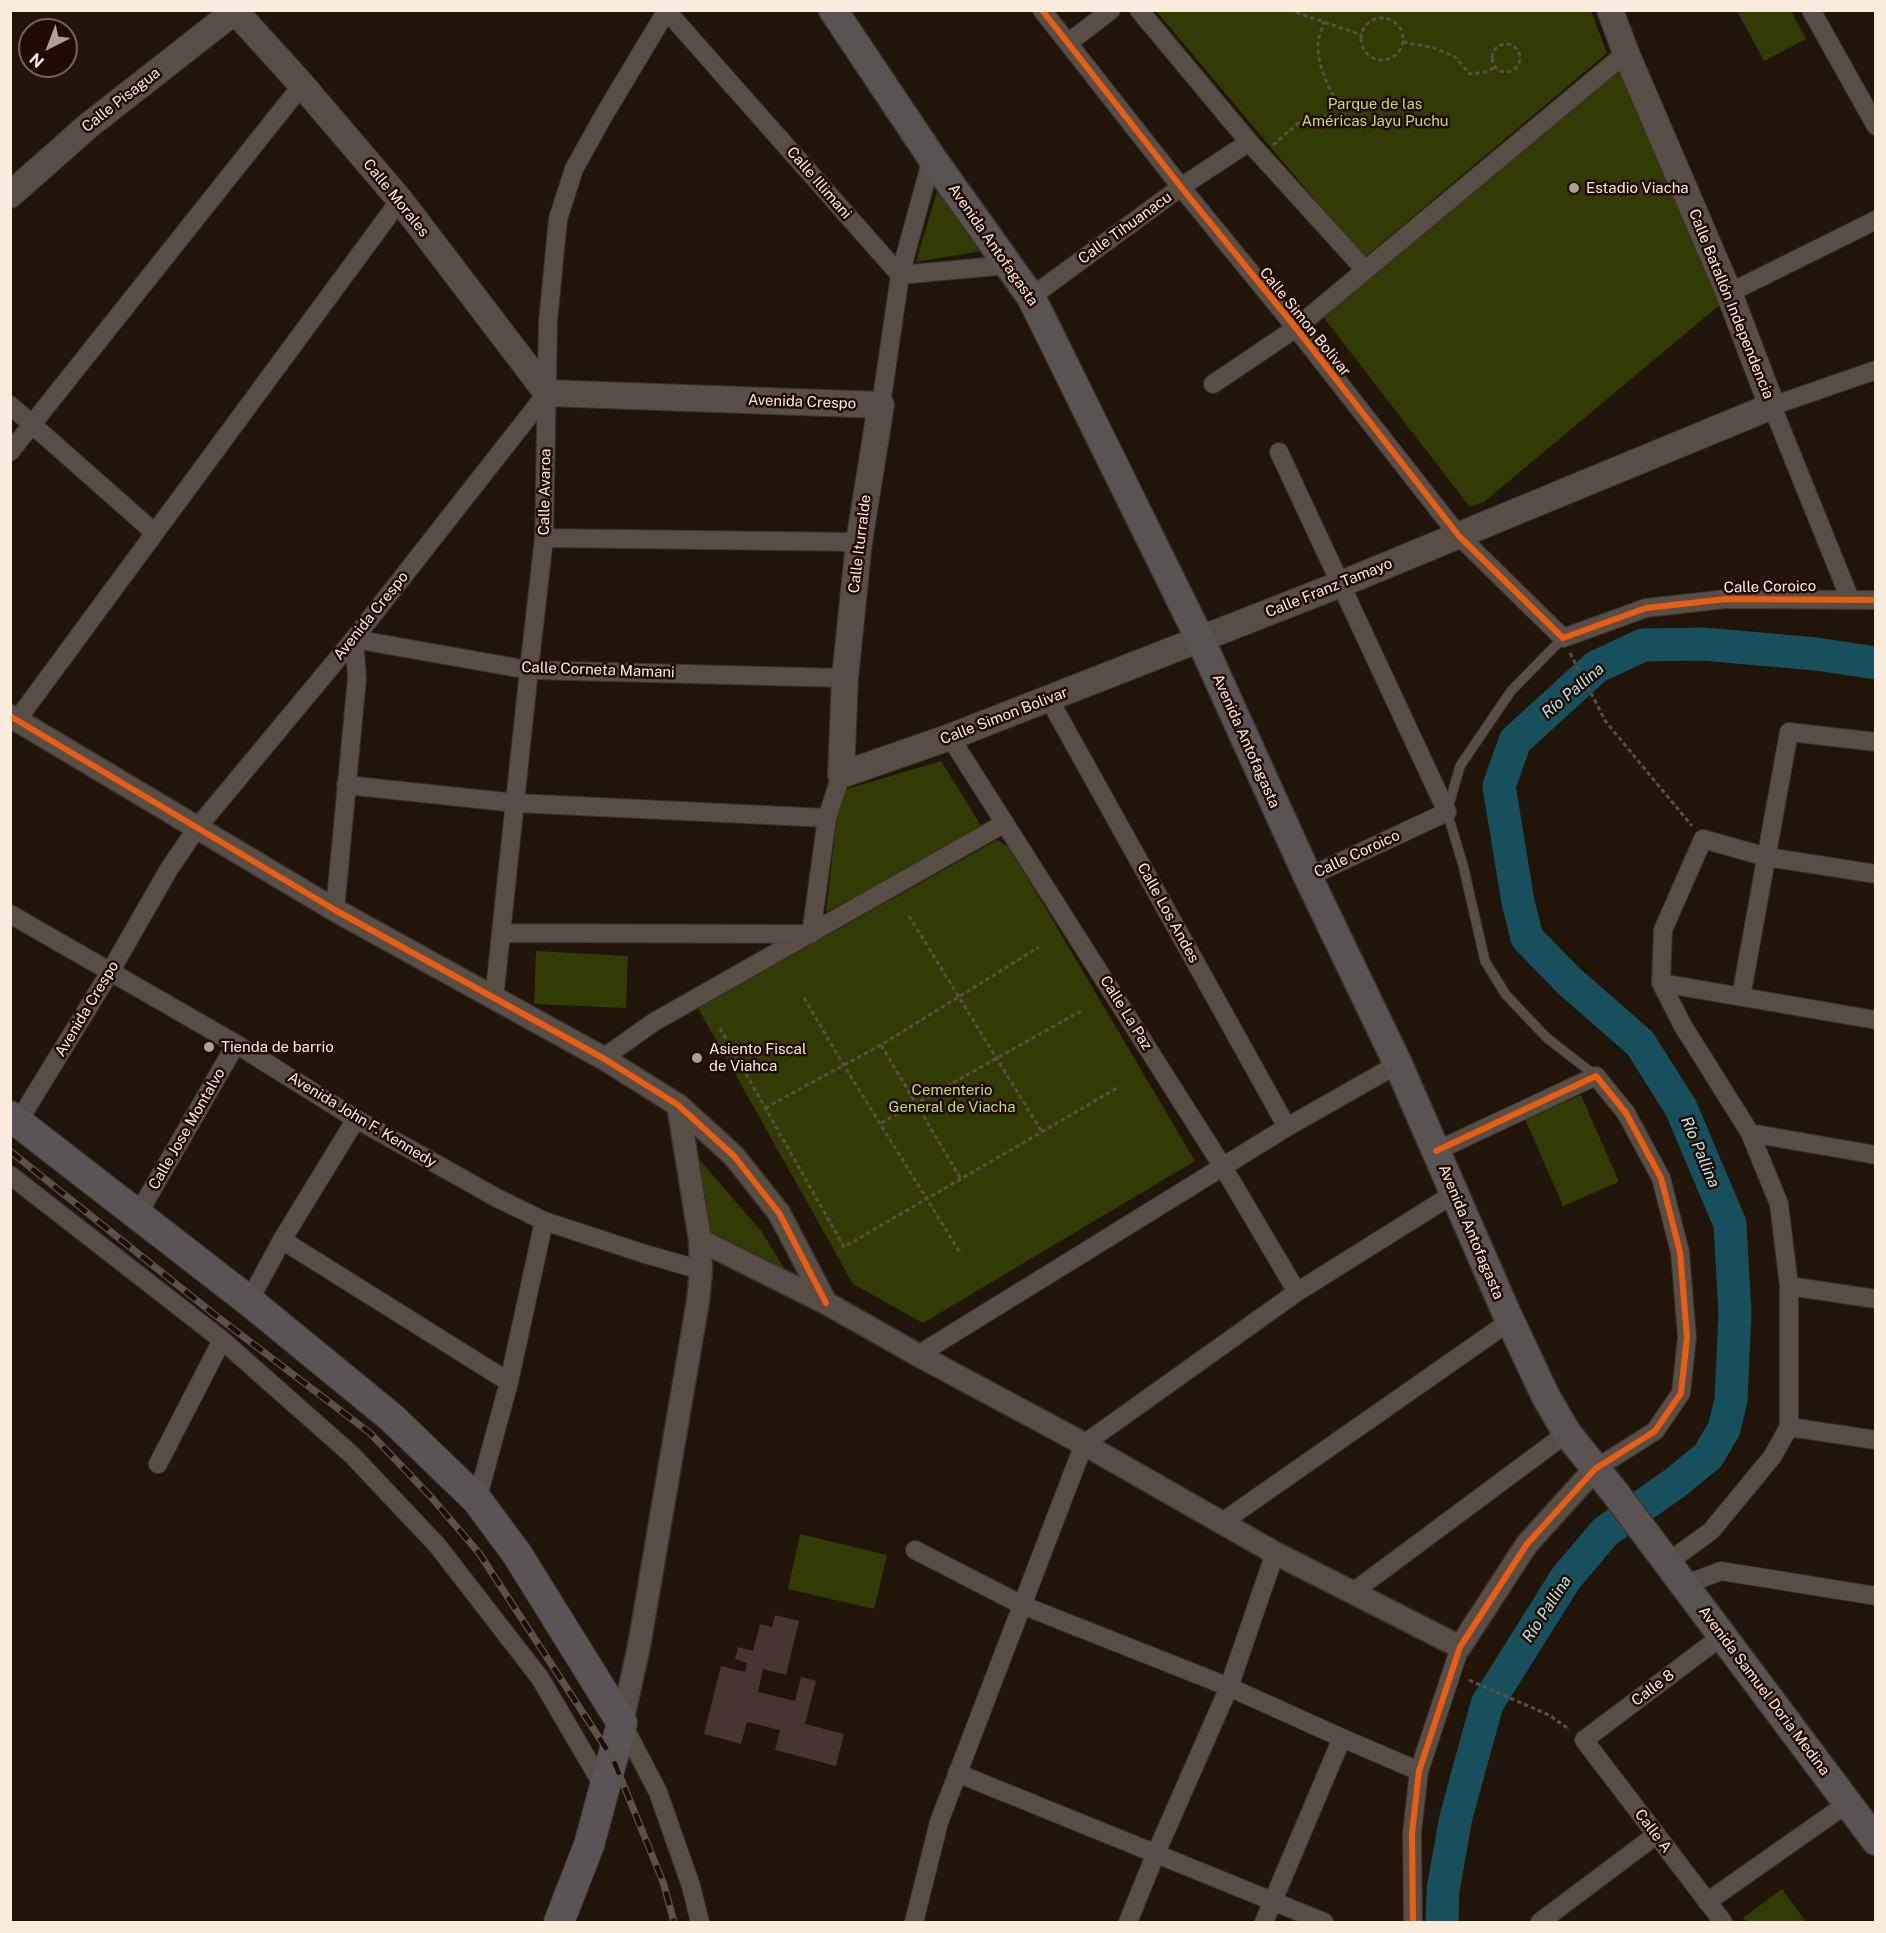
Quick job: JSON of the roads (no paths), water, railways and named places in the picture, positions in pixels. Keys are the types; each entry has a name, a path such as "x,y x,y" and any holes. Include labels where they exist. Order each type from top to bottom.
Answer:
{"highway":[{"path":"14,1119 249,1301 392,1418 477,1500 517,1554 622,1723 589,1845 559,1923"}],"main road":[{"name":"Avenida Antofagasta","path":"833,10 932,158 1031,297 1200,639 1308,878 1398,1064 1510,1321 1546,1397 1567,1433 1616,1494"},
{"name":"Calle Batallón Independencia","path":"1610,10 1626,53 1729,293 1772,406"},
{"name":"Calle Morales","path":"235,11 302,85 400,200 547,393"},
{"name":"Calle Pisagua","path":"10,195 88,126 235,11"},
{"name":"Avenida Crespo","path":"547,393 881,405"},
{"name":"Calle Iturralde","path":"841,776 845,678 859,542 881,405"},
{"path":"1459,536 1772,406"},
{"name":"Calle Franz Tamayo","path":"1200,639 1459,536"},
{"name":"Calle Simon Bolivar","path":"841,776 950,737 1200,639"},
{"name":"Avenida Samuel Doria Medina","path":"1616,1494 1875,1840"}],"street":[{"name":"Calle Simon Bolivar","path":"1042,10 1180,187 1296,328 1459,536 1563,638"},
{"path":"1068,43 1111,10"},
{"path":"1139,10 1255,149 1365,270"},
{"path":"1811,10 1875,126"},
{"name":"Calle Illimani","path":"667,11 900,275"},
{"name":"Calle Avaroa","path":"494,999 544,538 548,322 558,219 574,169 667,11"},
{"path":"1213,384 1296,328 1626,53"},
{"path":"10,452 302,85"},
{"name":"Calle Tihuanacu","path":"1031,297 1180,187 1255,149"},
{"name":"Calle Iturralde","path":"881,405 900,275 932,158"},
{"path":"400,200 155,533 14,718 335,910 603,1058 678,1105 734,1156 779,1213 826,1303"},
{"path":"1729,293 1875,220"},
{"path":"900,275 1008,265"},
{"path":"1772,406 1875,370"},
{"name":"Avenida Crespo","path":"14,1119 110,972 169,869 197,828 354,639 547,393"},
{"path":"10,405 155,533"},
{"name":"Calle Batallón Independencia","path":"1772,406 1850,598"},
{"path":"1279,452 1447,812"},
{"path":"544,538 859,542"},
{"name":"Calle Coroico","path":"1563,638 1646,608 1726,599 1850,598 1875,600"},
{"path":"335,910 357,678 354,639"},
{"name":"Calle Corneta Mamani","path":"354,639 529,670 845,678"},
{"name":"Calle Los Andes","path":"1049,699 1287,1127"},
{"path":"1741,997 1789,732 1875,742"},
{"name":"Calle La Paz","path":"950,737 1223,1167 1297,1292"},
{"name":"Calle Iturralde","path":"812,934 827,818 841,776"},
{"path":"346,785 516,803 827,818"},
{"name":"Calle Coroico","path":"1308,878 1447,812"},
{"path":"603,1058 654,1022 1005,823"},
{"path":"1668,1563 1711,1532 1772,1457 1789,1427 1789,1286 1779,1204 1750,1133 1683,1026 1661,983 1664,930 1703,838 1767,856 1875,874"},
{"name":"Avenida John F. Kennedy","path":"10,914 236,1044 356,1119 497,1198 544,1221 701,1270"},
{"path":"501,933 812,934"},
{"path":"1661,983 1875,1020"},
{"name":"Calle Jose Montalvo","path":"138,1214 236,1044"},
{"path":"918,1355 1287,1127 1398,1064"},
{"path":"1413,1923 1412,1833 1419,1771 1460,1647 1527,1544 1595,1469 1655,1431 1681,1393 1687,1337 1680,1252 1661,1178 1626,1113 1596,1076 1436,1151"},
{"path":"678,1105 700,1240 701,1270 698,1301 639,1646 622,1723 658,1792 691,1886 700,1923"},
{"path":"249,1301 282,1240 356,1119"},
{"path":"1750,1133 1875,1155"},
{"path":"10,1175 222,1340 352,1455 437,1545 540,1678 605,1789"},
{"path":"914,1923 939,1822 1084,1444 1297,1292 1455,1193"},
{"path":"477,1500 509,1382 544,1221"},
{"path":"282,1240 509,1382"},
{"path":"700,1240 826,1303 1084,1444 1275,1553 1460,1647"},
{"path":"1789,1286 1875,1299"},
{"path":"1221,1523 1510,1321"},
{"path":"159,1464 222,1340"},
{"path":"1789,1427 1875,1440"},
{"path":"1353,1592 1567,1433"},
{"path":"915,1550 1022,1605 1229,1687 1419,1771"},
{"path":"1128,1923 1229,1687 1275,1553"},
{"path":"1668,1563 1875,1596"},
{"name":"Calle 8","path":"1584,1740 1722,1636"},
{"path":"1264,1923 1342,1738"},
{"name":"Calle A","path":"1584,1740 1723,1923"},
{"path":"957,1773 1324,1923"},
{"path":"1707,1902 1848,1803"},
{"path":"1540,1923 1656,1835"}],"lane":[{"name":"Calle Coroico","path":"1447,812 1460,766 1511,691 1563,638"},
{"path":"1447,812 1463,865 1485,961 1506,996 1547,1038 1596,1076"}],"waterway":[{"name":"Río Pallina","path":"1442,1922 1443,1890 1456,1817 1487,1704 1566,1578 1605,1532 1675,1483 1708,1456 1724,1429 1731,1400 1735,1313 1730,1224 1681,1108 1640,1043 1569,981 1527,938 1518,902 1499,786 1515,741 1596,667 1643,645 1703,644 1816,654 1876,663"}],"railway":[{"path":"10,1151 215,1315 370,1433 431,1497 479,1553 613,1759 663,1882 674,1922"}],"place":[{"name":"Estadio Viacha","path":"1574,188"},
{"name":"Tienda de barrio","path":"209,1047"},
{"name":"Asiento Fiscal de Viahca","path":"697,1058"}],"park label":[{"name":"Parque de las Américas Jayu Puchu","path":"1375,112"},
{"name":"Cementerio General de Viacha","path":"952,1098"}]}
